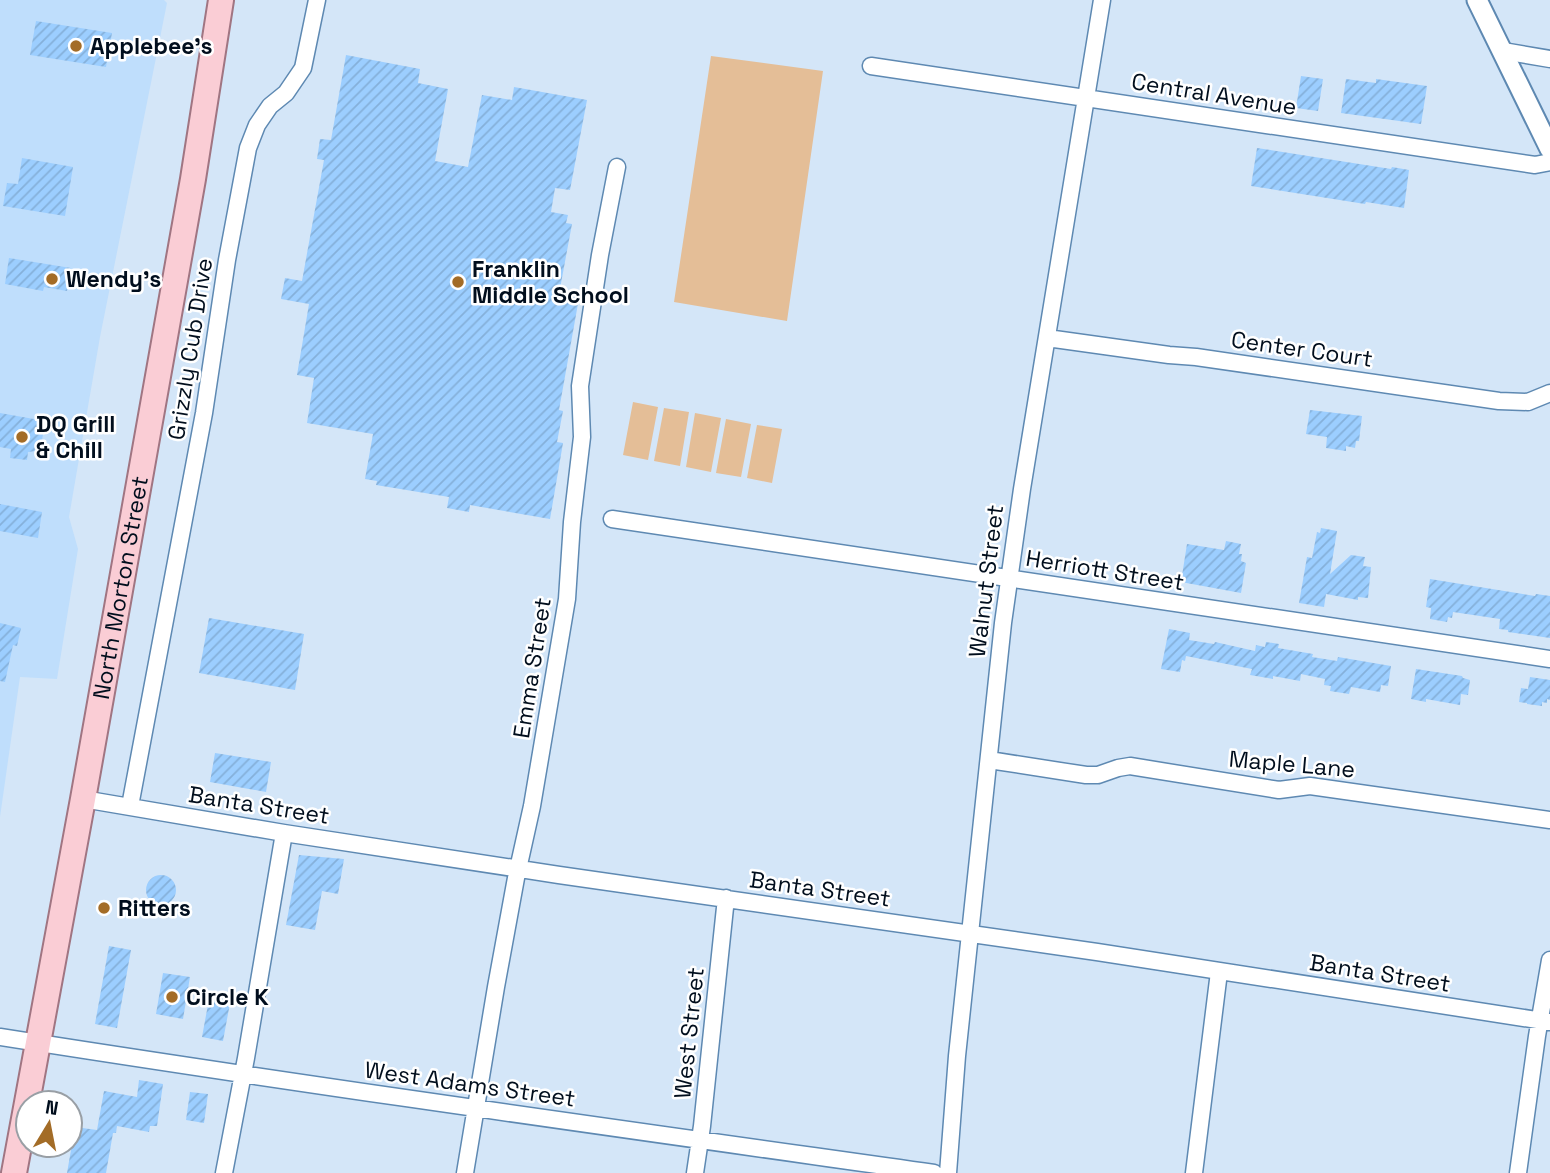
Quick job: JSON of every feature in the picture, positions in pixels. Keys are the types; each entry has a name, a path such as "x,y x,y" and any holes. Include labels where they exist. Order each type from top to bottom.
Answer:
{"main road":[{"name":"North Morton Street","path":"14,1173 193,179 221,0"}],"street":[{"name":"Grizzly Cub Drive","path":"130,806 204,413 227,260 248,148 257,125 270,106 286,93 303,68 317,0"},
{"name":"Walnut Street","path":"948,1173 957,1056 1000,646 1102,0"},
{"path":"1477,0 1550,149"},
{"path":"1503,51 1550,60"},
{"name":"Central Avenue","path":"871,66 1535,165 1550,162"},
{"name":"Emma Street","path":"465,1173 567,599 572,522 582,437 580,386 600,255 617,167"},
{"name":"Center Court","path":"1047,338 1499,401 1528,402 1550,393"},
{"name":"Herriott Street","path":"612,519 1550,659"},
{"name":"Maple Lane","path":"989,760 1086,775 1098,775 1118,768 1142,767 1279,790 1310,786 1550,820"},
{"name":"Banta Street","path":"83,799 284,833 1097,952 1545,1021"},
{"path":"224,1173 284,833"},
{"name":"West Street","path":"695,1173 726,898"},
{"path":"1518,1173 1545,1021 1550,960"},
{"path":"1194,1173 1219,972"},
{"name":"West Adams Street","path":"0,1037 934,1173"}],"shaded area":[{"path":"0,0 164,0 167,3 100,337 69,517 78,549 57,679 20,677 0,817"},
{"path":"711,56 823,71 787,321 674,302"},
{"path":"633,402 658,407 648,460 623,455"},
{"path":"664,408 689,412 680,466 654,461"},
{"path":"695,413 721,418 711,472 686,467"},
{"path":"726,419 751,424 741,477 716,473"},
{"path":"757,425 782,429 772,483 747,478"}],"building":[{"path":"36,21 112,33 106,67 30,55"},
{"path":"346,55 420,69 418,83 448,89 435,161 468,167 482,95 512,100 514,87 587,100 570,190 555,188 551,212 568,215 566,223 572,224 559,294 579,298 559,410 563,411 557,442 563,443 550,519 470,505 469,512 447,508 449,497 376,485 377,481 365,479 373,434 307,423 314,378 297,375 309,304 281,299 285,278 302,281 324,160 317,159 320,139 331,140"},
{"path":"1301,76 1323,79 1318,111 1296,108"},
{"path":"1346,79 1376,83 1376,79 1427,86 1421,124 1341,113"},
{"path":"1257,148 1409,170 1404,208 1251,186"},
{"path":"22,158 73,167 65,216 3,206 7,183 18,184"},
{"path":"9,258 71,268 67,291 44,287 43,291 5,284"},
{"path":"1310,410 1362,416 1359,441 1356,441 1355,448 1346,446 1346,451 1326,448 1327,437 1306,434"},
{"path":"0,413 45,421 41,447 37,446 36,451 28,452 27,460 10,458 11,449 0,447"},
{"path":"0,504 42,512 38,538 0,531"},
{"path":"1321,528 1337,531 1330,574 1351,555 1365,557 1363,566 1371,567 1368,598 1358,597 1358,600 1326,594 1324,607 1299,603 1307,557 1312,558 1317,532 1320,533"},
{"path":"1226,541 1241,544 1239,554 1242,554 1241,561 1246,563 1241,593 1181,582 1187,544 1224,550"},
{"path":"1430,579 1535,596 1550,596 1550,638 1499,629 1500,619 1453,612 1452,618 1448,617 1447,622 1430,619 1431,608 1426,607"},
{"path":"209,618 304,634 295,690 199,673"},
{"path":"0,623 21,628 17,646 13,645 5,682 0,681"},
{"path":"1169,629 1190,633 1189,640 1215,642 1255,651 1256,645 1265,647 1266,642 1279,644 1278,648 1313,654 1312,657 1337,661 1338,657 1391,666 1388,686 1381,685 1380,692 1351,687 1349,694 1330,691 1331,686 1324,685 1325,679 1301,674 1300,681 1273,676 1273,679 1250,675 1252,669 1186,656 1185,661 1182,660 1180,672 1161,669"},
{"path":"1416,669 1462,676 1470,680 1468,695 1461,694 1460,705 1411,699"},
{"path":"1530,677 1550,680 1550,700 1547,699 1547,703 1542,702 1542,706 1519,702 1521,688 1528,689"},
{"path":"215,753 271,762 266,792 210,782"},
{"path":"299,855 344,859 338,894 322,891 315,930 286,925"},
{"path":"161,875 172,879 176,890 172,901 161,905 150,901 146,890 150,879"},
{"path":"109,946 131,950 117,1028 95,1024"},
{"path":"163,973 190,977 183,1019 156,1014"},
{"path":"209,999 230,1003 223,1041 202,1037"},
{"path":"139,1080 163,1084 157,1126 150,1126 149,1132 117,1126 116,1133 113,1133 106,1173 67,1173 69,1159 84,1159 84,1128 97,1130 104,1091 137,1097"},
{"path":"190,1092 208,1094 204,1123 186,1120"}],"place":[{"name":"Applebee's","path":"76,46"},
{"name":"Wendy's","path":"52,279"},
{"name":"Franklin Middle School","path":"458,282"},
{"name":"DQ Grill & Chill","path":"22,437"},
{"name":"Ritters","path":"104,908"},
{"name":"Circle K","path":"172,997"}]}
